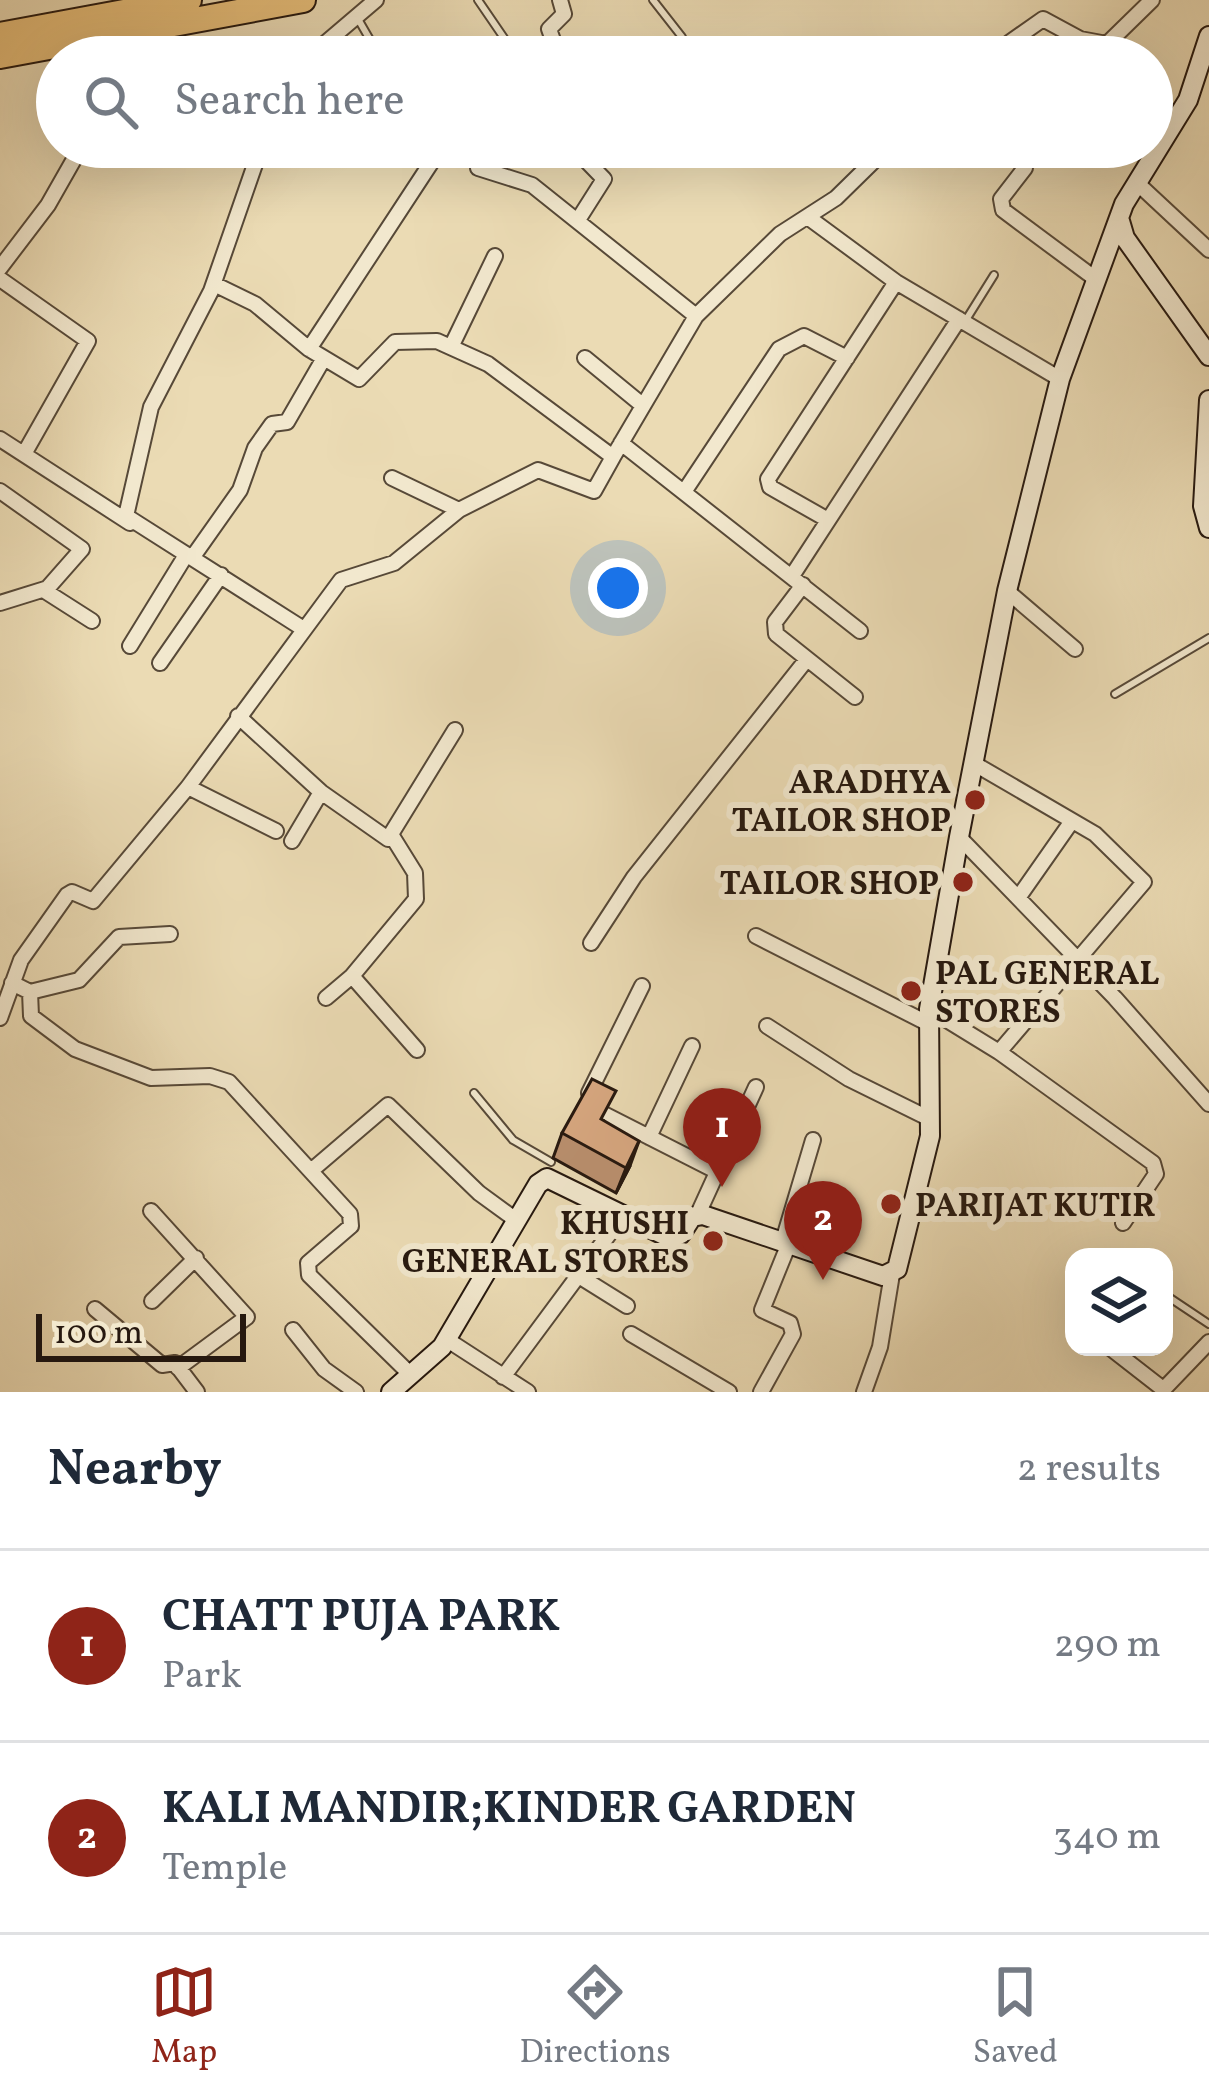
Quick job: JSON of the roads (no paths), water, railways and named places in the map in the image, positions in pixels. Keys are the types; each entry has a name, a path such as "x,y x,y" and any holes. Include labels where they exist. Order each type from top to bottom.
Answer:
{"highway":[{"path":"75,36 188,0"},
{"path":"0,35 303,0"},
{"path":"0,56 36,46"}],"street":[{"path":"334,36 376,0"},
{"path":"552,36 549,29 564,14 560,0"},
{"path":"1113,36 1135,6 1152,0"},
{"path":"1018,36 1042,19 1074,36"},
{"path":"130,36 131,21"},
{"path":"1173,124 1188,100 1209,36"},
{"path":"0,268 48,205 69,168"},
{"path":"130,524 126,516 151,407 214,284 254,168"},
{"path":"309,349 428,168"},
{"path":"478,168 532,185 696,316"},
{"path":"578,220 604,179 593,168"},
{"path":"0,1018 29,946 67,896 72,892 92,901 188,787 330,588 394,563 459,510 538,470 594,491 696,316 780,234 809,218 865,168"},
{"path":"1025,168 1001,200 1003,210 1097,280"},
{"path":"863,1392 878,1355 892,1274 925,1168 930,1119 929,1017 1007,591 1060,379 1145,168"},
{"path":"1136,182 1209,250"},
{"path":"809,218 896,282 1060,379"},
{"path":"1120,221 1125,238 1209,356"},
{"path":"452,345 495,256"},
{"path":"0,279 88,341 24,454"},
{"path":"828,520 767,483 896,282"},
{"path":"214,284 255,304 309,349 359,379 395,342 452,345 502,371 684,493 860,631"},
{"path":"855,697 773,628 828,520 961,321"},
{"path":"684,493 778,349 804,336 847,358"},
{"path":"130,646 189,556 240,490 255,448 274,423 287,422 324,358"},
{"path":"585,358 641,404"},
{"path":"1209,400 1203,506 1209,528"},
{"path":"0,439 302,628"},
{"path":"392,478 459,510"},
{"path":"0,491 82,549 45,589 0,602"},
{"path":"160,663 221,575"},
{"path":"45,589 92,621"},
{"path":"1007,591 1076,649"},
{"path":"591,943 634,878 807,658"},
{"path":"238,716 321,792 383,838 392,836 455,730"},
{"path":"973,763 1095,834 1144,882 998,1052"},
{"path":"188,787 276,831"},
{"path":"292,841 321,792"},
{"path":"1018,898 1072,821"},
{"path":"326,998 352,976 416,899 415,873 392,836"},
{"path":"959,837 1207,1100"},
{"path":"12,982 30,992 80,980 118,937 170,934"},
{"path":"756,936 998,1052 1153,1163 1156,1174 1123,1223"},
{"path":"352,976 417,1050"},
{"path":"641,986 579,1111 649,1137 714,1170"},
{"path":"30,992 31,1016 75,1049 160,1080 211,1076 229,1082 352,1220 308,1263 309,1275 411,1375"},
{"path":"767,1027 849,1079 930,1119"},
{"path":"649,1137 692,1046"},
{"path":"549,1170 670,1238 681,1234 698,1214 714,1170 757,1087"},
{"path":"312,1170 388,1105 479,1193 516,1220"},
{"path":"761,1392 793,1334 790,1323 762,1310 813,1139"},
{"path":"391,1392 446,1340 561,1144"},
{"path":"151,1210 247,1317 178,1368"},
{"path":"503,1377 624,1214"},
{"path":"698,1214 770,1242 786,1241 883,1276 892,1274"},
{"path":"152,1301 196,1258"},
{"path":"579,1276 627,1306"},
{"path":"95,1309 162,1364 173,1362 197,1392"},
{"path":"292,1330 324,1369 356,1392"},
{"path":"632,1334 728,1392"},
{"path":"446,1340 528,1392"},
{"path":"1120,1356 1162,1391 1209,1342"}],"lane":[{"path":"478,0 503,36"},
{"path":"653,0 681,36"},
{"path":"356,17 367,36"},
{"path":"961,321 994,275"},
{"path":"1115,694 1209,638"},
{"path":"474,1093 513,1140 549,1170"},
{"path":"1173,1300 1209,1324"}],"place":[{"name":"ARADHYA TAILOR SHOP","path":"975,800"},
{"name":"TAILOR SHOP","path":"963,882"},
{"name":"PAL GENERAL STORES","path":"911,991"},
{"name":"CHATT PUJA PARK","path":"722,1187"},
{"name":"PARIJAT KUTIR","path":"891,1204"},
{"name":"KHUSHI GENERAL STORES","path":"713,1241"},
{"name":"KALI MANDIR;KINDER GARDEN","path":"823,1280"}]}
